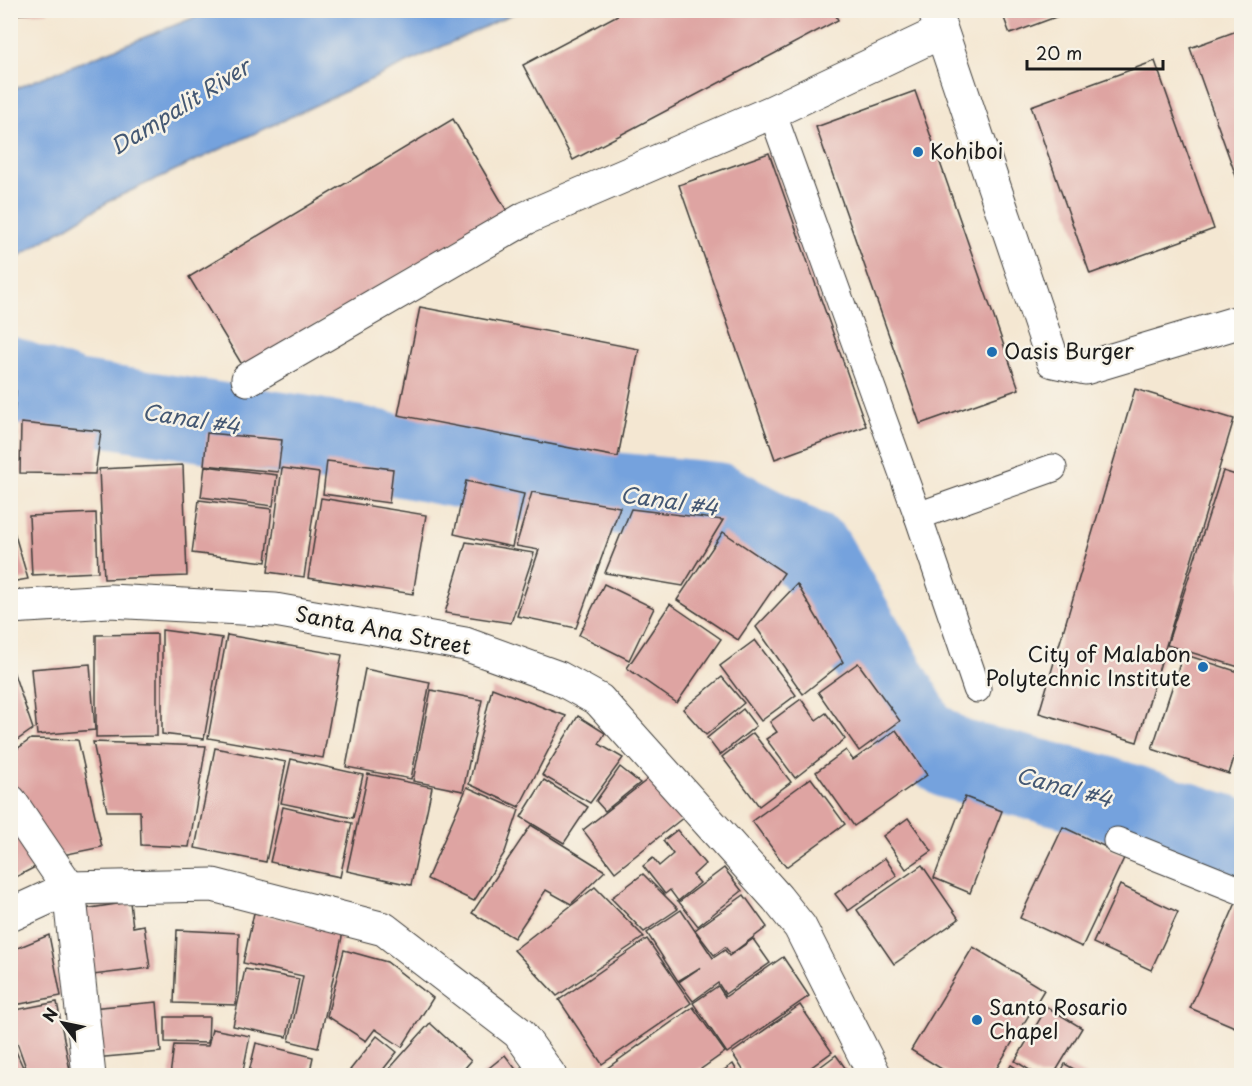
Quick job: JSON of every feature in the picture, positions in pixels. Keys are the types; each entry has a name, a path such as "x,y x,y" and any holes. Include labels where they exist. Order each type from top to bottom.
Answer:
{"street":[{"path":"248,379 526,218 772,112 938,21 1053,361 1085,368 1242,321"},
{"name":"Santa Ana Street","path":"10,606 110,601 276,610 465,644 559,678 599,700 777,898 800,927 875,1076"},
{"path":"10,801 69,888 89,1076"},
{"path":"10,915 69,888 213,885 384,928 519,1034 550,1076"}],"lane":[{"path":"772,112 918,516 976,689"},
{"path":"918,516 1053,468"},
{"path":"1117,842 1242,891"}],"water":[{"name":"Dampalit River","path":"213,10 519,11 113,199 11,261 11,90"}],"building":[{"path":"10,10 48,10 48,12 10,15"},
{"path":"627,10 833,10 838,20 573,160 523,65"},
{"path":"1001,10 1072,10 1072,11 1010,34"},
{"path":"1242,29 1242,190 1241,190 1190,48"},
{"path":"1155,61 1214,229 1090,274 1031,106"},
{"path":"915,91 1019,389 920,424 816,127"},
{"path":"453,119 507,211 244,368 189,277"},
{"path":"769,153 866,426 775,459 679,185"},
{"path":"420,307 639,349 618,457 398,415"},
{"path":"1135,389 1234,419 1137,742 1039,713"},
{"path":"10,390 16,391 14,414 10,414"},
{"path":"21,423 101,431 95,474 20,473"},
{"path":"207,433 282,440 278,472 204,465"},
{"path":"327,461 393,469 389,503 323,494"},
{"path":"183,465 187,576 104,579 99,469"},
{"path":"205,466 277,475 273,506 201,497"},
{"path":"282,468 319,473 304,577 268,572"},
{"path":"1223,471 1242,477 1242,668 1167,645"},
{"path":"466,481 524,494 512,547 454,534"},
{"path":"532,492 620,507 576,628 517,616 539,550 516,546"},
{"path":"321,498 426,515 413,594 308,578"},
{"path":"199,500 272,509 266,562 192,553"},
{"path":"631,509 723,520 683,586 605,573"},
{"path":"96,513 98,572 32,575 29,516"},
{"path":"10,518 28,579 10,582"},
{"path":"723,532 784,573 738,640 677,600"},
{"path":"466,542 534,553 511,623 445,613"},
{"path":"604,584 654,608 629,660 579,635"},
{"path":"797,584 843,662 803,694 756,627"},
{"path":"670,604 721,639 677,703 627,668"},
{"path":"162,630 222,638 204,739 162,734"},
{"path":"157,634 157,736 96,737 96,635"},
{"path":"227,635 342,655 323,758 208,738"},
{"path":"755,640 796,695 761,721 720,666"},
{"path":"1183,654 1242,673 1242,733 1229,774 1152,749"},
{"path":"10,662 33,729 10,745"},
{"path":"858,663 900,721 859,751 818,692"},
{"path":"90,664 95,730 37,735 31,669"},
{"path":"365,669 430,682 411,779 346,767"},
{"path":"722,677 744,703 706,735 683,709"},
{"path":"492,688 566,716 519,807 469,784"},
{"path":"431,690 482,700 463,791 413,781"},
{"path":"801,699 816,720 826,713 845,739 795,778 766,739 777,732 770,722"},
{"path":"743,709 756,726 720,755 707,738"},
{"path":"578,716 605,733 599,744 623,758 590,803 542,775"},
{"path":"896,730 927,775 854,826 816,772 846,750 853,760"},
{"path":"753,733 791,782 759,806 722,757"},
{"path":"31,739 78,740 102,847 58,856 10,792 10,754"},
{"path":"93,742 206,746 189,847 141,845 140,811 107,811"},
{"path":"215,748 286,762 266,862 195,848"},
{"path":"291,759 363,775 353,818 281,803"},
{"path":"620,767 640,783 605,811 596,801"},
{"path":"368,774 432,787 411,885 347,871"},
{"path":"652,776 684,817 615,872 583,830"},
{"path":"811,778 845,824 786,867 752,821"},
{"path":"544,780 588,807 564,843 521,817"},
{"path":"467,787 519,810 505,852 474,901 427,879"},
{"path":"965,797 1002,811 970,893 934,878"},
{"path":"283,807 352,823 340,877 270,862"},
{"path":"10,813 47,861 10,880"},
{"path":"908,818 932,851 906,869 883,836"},
{"path":"531,825 605,871 571,904 546,890 514,938 472,913"},
{"path":"1063,827 1125,856 1082,947 1020,918"},
{"path":"677,830 705,864 693,875 700,883 678,901 670,890 665,894 643,866 653,858 659,866 673,854 663,841"},
{"path":"885,858 897,876 848,911 835,894"},
{"path":"922,865 959,919 894,964 857,910"},
{"path":"724,868 742,891 698,926 679,902"},
{"path":"643,874 678,909 644,932 611,898"},
{"path":"1120,885 1178,912 1151,970 1093,943"},
{"path":"595,887 644,937 557,996 514,950"},
{"path":"744,895 767,927 731,954 725,947 714,955 695,930"},
{"path":"1239,896 1242,897 1242,1030 1190,1008"},
{"path":"130,902 133,927 144,925 150,968 93,975 84,909"},
{"path":"681,910 713,958 725,950 729,956 753,939 770,963 725,994 718,983 693,1001 679,982 701,967 678,981 647,933"},
{"path":"254,913 343,932 318,1048 289,1041 303,976 243,963"},
{"path":"177,930 239,933 236,1005 174,1003"},
{"path":"49,935 61,996 10,1006 10,951"},
{"path":"647,939 691,1003 602,1064 559,1000"},
{"name":"Santo Rosario Chapel","path":"973,947 1044,990 992,1076 953,1076 911,1050"},
{"path":"344,950 387,962 433,998 402,1047 375,1029 366,1041 327,1016"},
{"path":"783,957 809,996 727,1053 693,1003 718,986 725,997"},
{"path":"245,969 299,979 287,1037 233,1026"},
{"path":"57,1002 71,1076 29,1076 10,1023 10,1011"},
{"path":"157,1002 161,1052 94,1058 90,1008"},
{"path":"800,1005 832,1052 799,1076 747,1076 732,1053"},
{"path":"693,1007 725,1052 691,1076 611,1076 606,1069"},
{"path":"1047,1007 1082,1028 1053,1076 1039,1076 1015,1061"},
{"path":"165,1017 209,1017 208,1043 165,1042"},
{"path":"430,1023 471,1061 458,1076 383,1076"},
{"path":"212,1029 250,1036 242,1076 170,1076 174,1045 208,1046"},
{"path":"377,1036 397,1052 378,1076 357,1076 350,1070"},
{"path":"10,1038 26,1074 24,1076 10,1076"},
{"path":"256,1043 313,1057 309,1076 248,1076"},
{"path":"505,1055 521,1076 479,1076"},
{"path":"836,1055 851,1076 808,1076"},
{"path":"733,1064 740,1076 715,1076"},
{"path":"1065,1064 1086,1076 1059,1076"},
{"path":"1011,1065 1029,1076 1005,1076"}],"waterway":[{"name":"Canal #4","path":"10,378 74,401 301,436 571,489 716,503 813,554 918,736 953,759 1094,794 1242,841"}],"place":[{"name":"Kohiboi","path":"918,152"},
{"name":"Oasis Burger","path":"992,352"},
{"name":"City of Malabon Polytechnic Institute","path":"1203,667"},
{"name":"Santo Rosario Chapel","path":"977,1020"}]}
